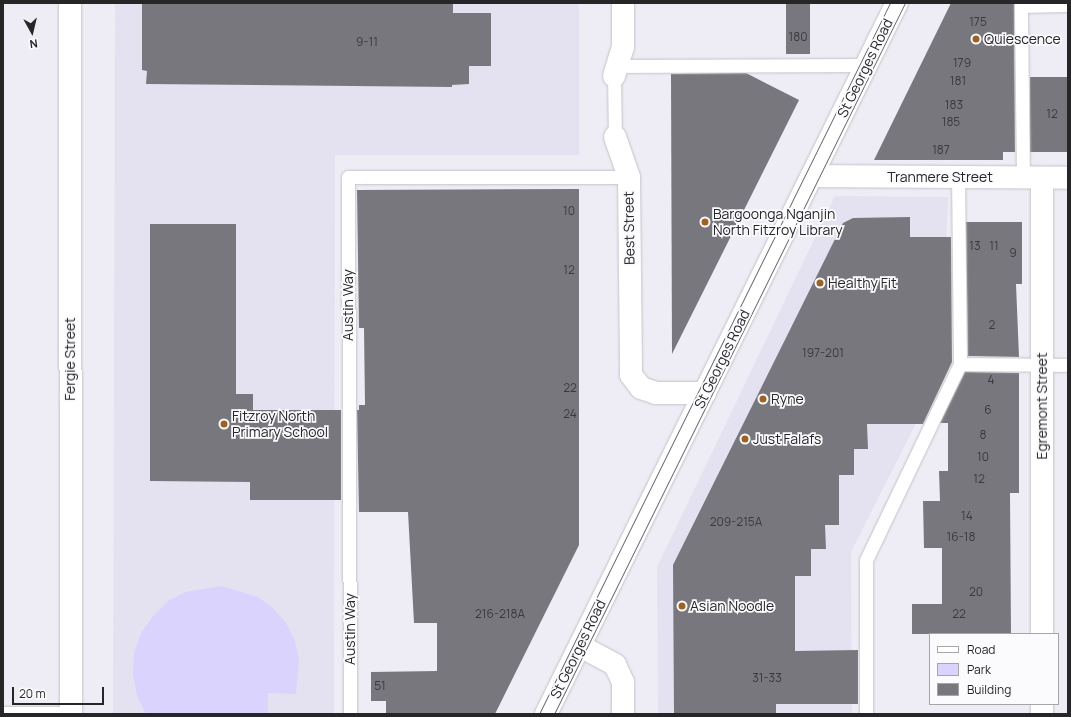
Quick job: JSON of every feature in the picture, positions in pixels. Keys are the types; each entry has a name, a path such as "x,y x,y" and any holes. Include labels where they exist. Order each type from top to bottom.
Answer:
{"main road":[{"name":"Fergie Street","path":"70,3 71,713"},
{"name":"Best Street","path":"616,71 623,47 623,3"},
{"name":"St Georges Road","path":"546,714 898,3"},
{"name":"Best Street","path":"615,137 629,177 631,375 641,388 656,393 705,392"},
{"name":"Tranmere Street","path":"812,176 1068,178"},
{"name":"Egremont Street","path":"1033,178 1042,365 1042,633"},
{"path":"580,646 616,665 623,682 623,714"}],"lane":[{"path":"1033,178 1022,6 1068,5"},
{"path":"616,71 867,65"},
{"name":"Best Street","path":"615,137 616,71"},
{"name":"Austin Way","path":"350,714 348,177 629,177"},
{"path":"866,714 866,560 960,364 958,178"},
{"path":"960,364 1068,365"},
{"path":"3,713 71,713"}],"shaded area":[{"name":"Fitzroy North Primary School","path":"115,3 579,3 579,155 335,155 334,714 113,714"},
{"path":"835,196 948,197 941,374 851,552 852,714 658,714 657,567"}],"green space":[{"path":"222,586 258,597 273,608 286,623 295,641 299,660 296,694 268,693 268,714 146,714 137,696 133,675 134,653 141,633 153,616 168,601 185,592"}],"building":[{"path":"142,3 453,3 453,13 491,13 491,66 469,66 469,84 452,85 452,87 146,84 147,71 142,70"},
{"path":"786,3 810,3 810,54 786,54"},
{"path":"951,3 1014,3 1015,152 1003,152 1003,160 874,160"},
{"name":"Bargoonga Nganjin North Fitzroy Library","path":"746,73 799,100 672,354 671,74"},
{"path":"1030,77 1068,77 1068,152 1030,152"},
{"path":"579,189 579,545 495,714 386,714 386,701 371,701 371,672 437,671 437,623 414,623 408,512 359,512 357,410 359,410 359,405 365,405 364,328 359,328 357,190"},
{"path":"910,217 910,237 951,237 952,362 923,424 867,424 868,449 854,449 854,475 839,475 839,525 825,525 826,549 811,549 811,576 795,576 795,651 858,650 858,704 776,704 776,714 674,714 673,565 843,223 853,218"},
{"path":"966,222 1022,222 1022,284 1016,284 1019,357 968,356"},
{"path":"150,224 236,224 236,394 253,394 253,410 341,410 341,500 250,500 250,482 150,481"},
{"path":"965,372 1019,373 1019,493 1010,493 1011,633 912,634 912,604 942,604 942,548 924,548 923,501 940,501 939,471 948,471 948,423 940,423"}],"tram line":[{"path":"539,714 890,3"},
{"path":"554,714 905,3"}],"place":[{"name":"Quiescence","path":"976,39"},
{"name":"Bargoonga Nganjin North Fitzroy Library","path":"705,222"},
{"name":"Healthy Fit","path":"820,283"},
{"name":"Ryne","path":"763,399"},
{"name":"Fitzroy North Primary School","path":"224,424"},
{"name":"Just Falafs","path":"745,439"},
{"name":"Asian Noodle","path":"682,606"}]}
